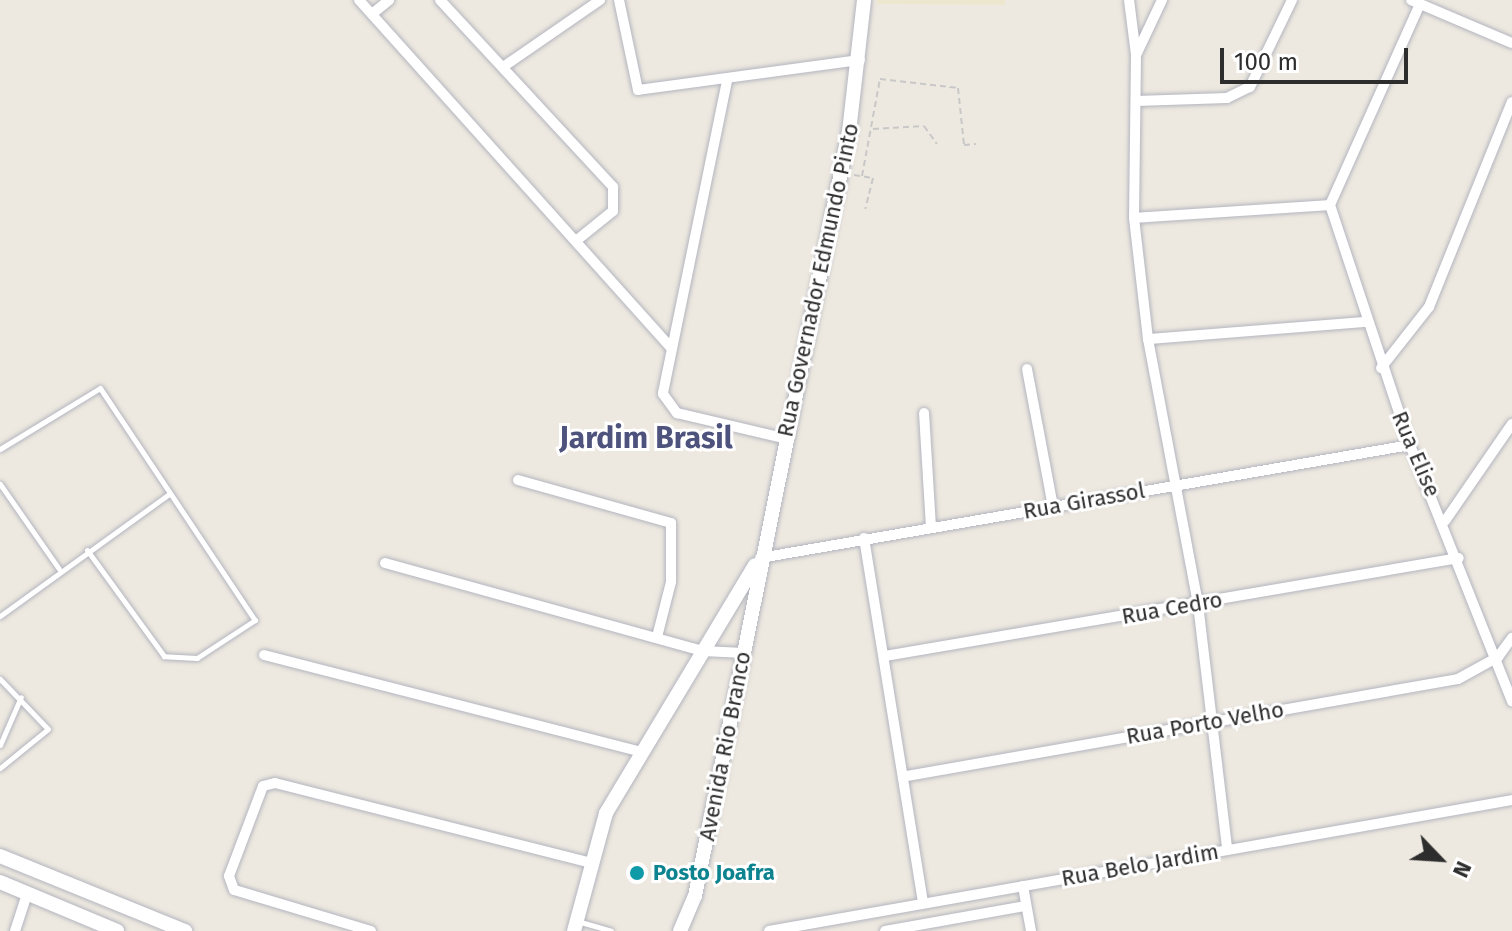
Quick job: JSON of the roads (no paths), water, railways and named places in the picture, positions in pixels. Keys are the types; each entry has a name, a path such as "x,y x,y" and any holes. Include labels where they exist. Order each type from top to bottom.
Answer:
{"street":[{"path":"359,0 670,347"},
{"path":"372,14 389,0"},
{"path":"440,0 617,198 613,211 576,241"},
{"path":"503,67 600,0"},
{"path":"619,0 638,90 727,81 863,59"},
{"name":"Rua Governador Edmundo Pinto","path":"760,558 863,59 864,0"},
{"path":"1129,0 1136,55 1134,218 1148,339 1198,604 1227,849"},
{"path":"1136,55 1162,0"},
{"path":"1136,101 1227,98 1250,87 1292,0"},
{"path":"1134,218 1330,205 1415,2 1512,43"},
{"path":"727,81 670,347 666,407 784,438"},
{"path":"1381,368 1429,307 1512,102"},
{"name":"Rua Elise","path":"1330,205 1381,368 1410,445 1445,521 1512,701"},
{"path":"1148,339 1365,322"},
{"path":"1027,369 1053,507"},
{"path":"924,413 931,526"},
{"path":"1445,521 1512,424"},
{"name":"Rua Girassol","path":"760,558 1410,445"},
{"path":"518,480 671,523 671,582 657,637"},
{"path":"864,538 907,776 923,903"},
{"path":"576,926 606,813 760,558"},
{"name":"Avenida Rio Branco","path":"680,931 695,896 760,558"},
{"name":"Rua Cedro","path":"885,656 1459,558"},
{"path":"385,563 703,651 744,653"},
{"path":"1498,657 1512,638"},
{"path":"264,655 641,752"},
{"name":"Rua Porto Velho","path":"907,776 1458,679 1498,657"},
{"path":"371,931 234,890 229,876 252,798 275,783 591,863"},
{"name":"Rua Belo Jardim","path":"769,931 1512,800"},
{"path":"0,856 185,931"},
{"path":"0,882 117,931"},
{"path":"1023,886 1031,931"},
{"path":"15,931 27,894"},
{"path":"890,909 890,930 1026,906"}],"lane":[{"path":"0,449 100,388 255,620 197,658 164,656 87,550"},
{"path":"0,484 59,569"},
{"path":"0,616 59,569 169,494"},
{"path":"0,679 21,697 48,729 0,768"},
{"path":"0,745 21,697"},
{"path":"576,926 611,931"}],"place":[{"name":"Posto Joafra","path":"637,873"}],"district":[{"name":"Jardim Brasil","path":"646,438"}]}
